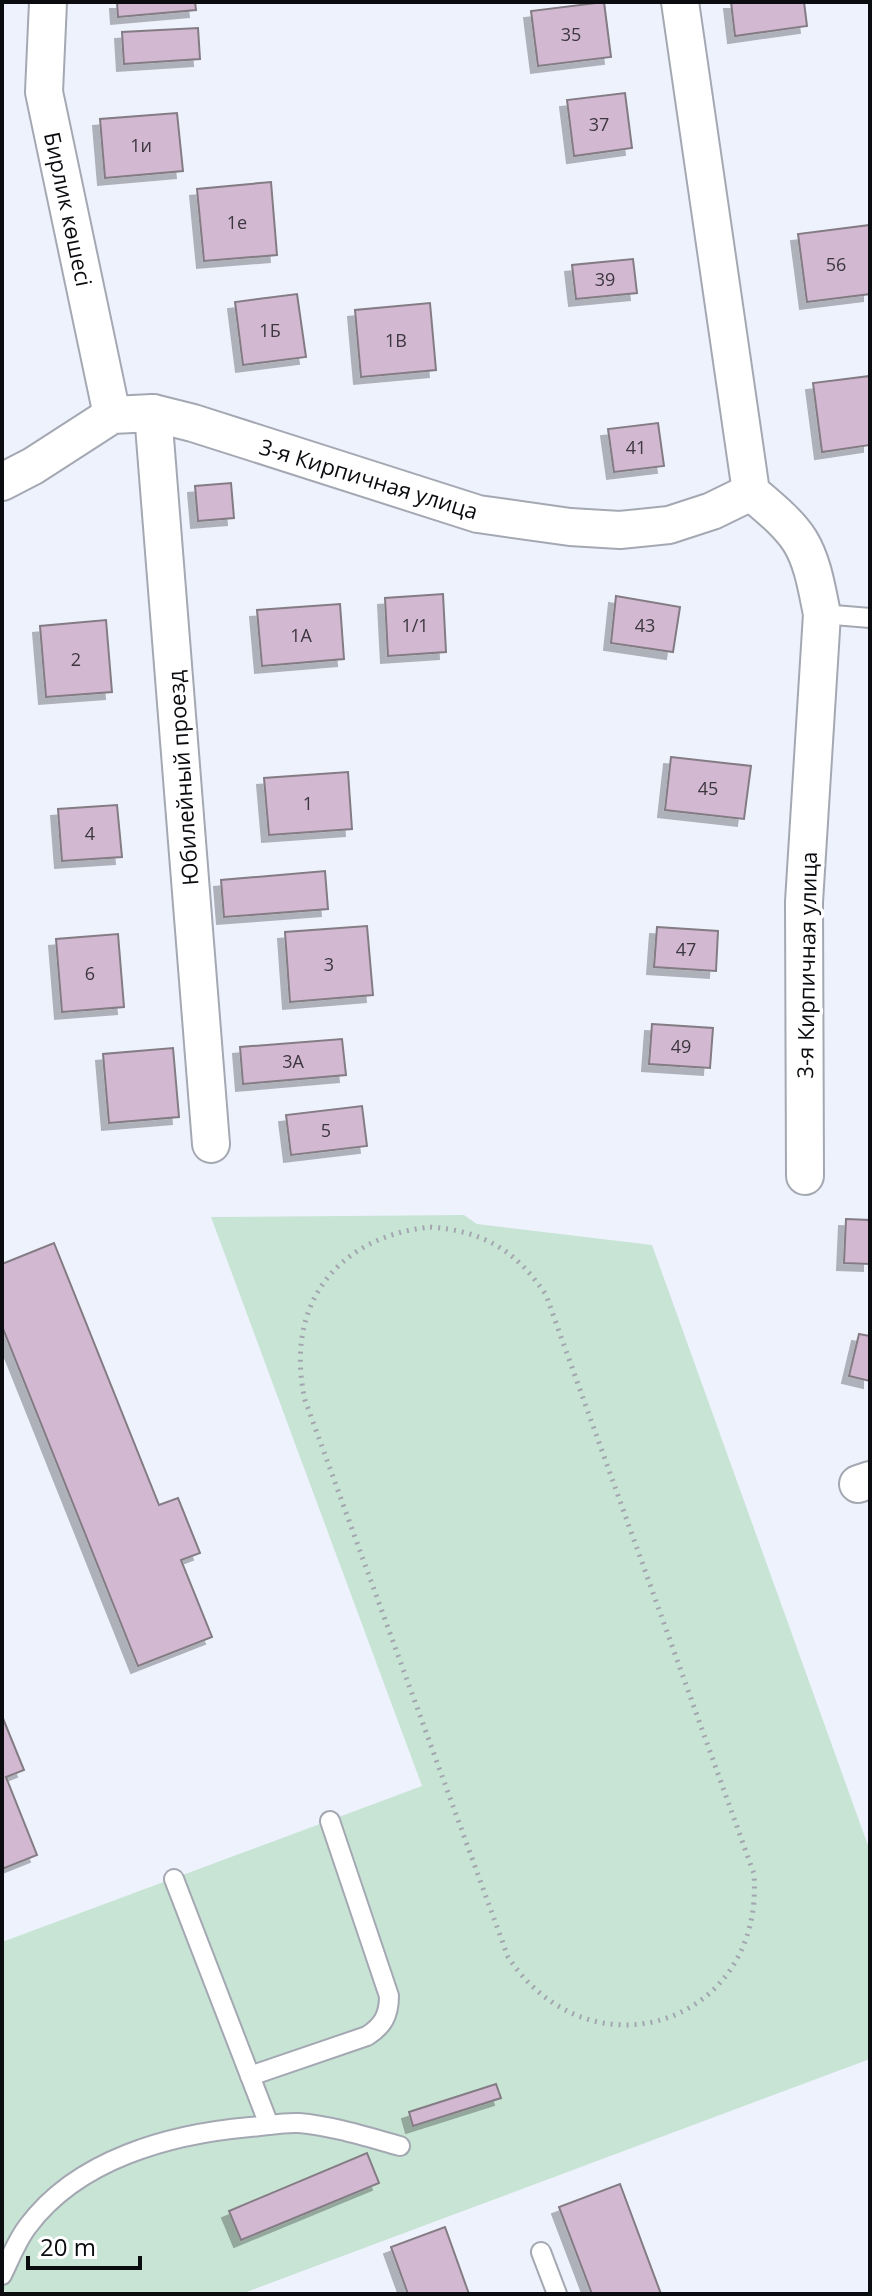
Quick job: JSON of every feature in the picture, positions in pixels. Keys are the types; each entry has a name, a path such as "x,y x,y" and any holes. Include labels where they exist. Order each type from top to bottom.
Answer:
{"street":[{"name":"Бирлик көшесі","path":"48,2 44,92 112,415"},
{"path":"680,2 751,492"},
{"name":"3-я Кирпичная улица","path":"112,415 153,413 193,423 478,514 570,527 620,530 669,525 712,511 751,492 778,516 800,541 813,574 822,614 804,902 805,1176"},
{"name":"Юбилейный проезд","path":"153,413 211,1144"},
{"path":"2,482 33,466 112,415"}],"lane":[{"path":"822,614 870,618"},
{"path":"250,2076 367,2036 378,2029 389,2008 389,1996 330,1821"},
{"path":"174,1879 269,2125"},
{"path":"2,2275 27,2227 61,2192 109,2162 155,2142 214,2130 297,2123 350,2132 400,2146"},
{"path":"541,2252 557,2294"}],"path":[{"path":"430,1227 455,1229 477,1235 498,1246 533,1276 555,1317 754,1874 756,1898 753,1919 746,1941 728,1973 701,2000 673,2016 641,2024 608,2025 560,2009 539,1995 522,1978 508,1957 305,1400 300,1378 302,1331 320,1287 354,1251 402,1230 430,1227"}],"green space":[{"path":"464,1215 477,1224 652,1245 870,1851 870,2059 241,2294 6,2294 2,2285 2,1942 422,1786 211,1217"}],"building":[{"path":"117,2 195,2 196,10 118,17"},
{"path":"604,2 611,57 538,66 531,11"},
{"path":"731,2 804,2 807,26 735,36"},
{"path":"198,28 200,59 124,64 122,32"},
{"path":"625,93 632,148 574,156 567,100"},
{"path":"177,113 183,171 105,178 100,119"},
{"path":"271,182 277,255 204,261 197,189"},
{"path":"870,225 870,294 807,302 798,234"},
{"path":"633,259 637,293 576,299 572,265"},
{"path":"297,294 306,357 243,365 235,302"},
{"path":"430,303 436,370 361,377 355,310"},
{"path":"870,376 870,445 822,452 813,383"},
{"path":"658,423 664,466 614,472 608,429"},
{"path":"231,483 234,518 198,521 195,486"},
{"path":"443,594 446,652 388,656 385,598"},
{"path":"616,596 680,607 673,652 611,643"},
{"path":"340,604 344,659 262,666 257,610"},
{"path":"106,620 112,692 46,697 40,626"},
{"path":"671,757 751,766 744,819 665,810"},
{"path":"348,772 352,829 269,835 264,778"},
{"path":"117,805 122,857 62,861 58,809"},
{"path":"325,871 328,909 224,917 221,880"},
{"path":"367,926 373,995 290,1002 285,932"},
{"path":"657,927 718,931 716,971 654,967"},
{"path":"118,934 124,1007 62,1012 56,939"},
{"path":"652,1024 713,1028 710,1068 649,1064"},
{"path":"342,1039 346,1075 243,1084 240,1047"},
{"path":"173,1048 179,1117 109,1123 103,1054"},
{"path":"362,1106 367,1146 291,1155 286,1115"},
{"path":"846,1219 870,1220 870,1264 844,1263"},
{"path":"54,1243 159,1505 178,1498 200,1553 181,1560 212,1637 138,1666 2,1326 2,1264"},
{"path":"859,1334 870,1336 870,1381 849,1376"},
{"path":"2,1716 24,1770 6,1777 37,1855 2,1869"},
{"path":"496,2084 501,2098 413,2126 409,2112"},
{"path":"367,2153 379,2183 241,2240 229,2211"},
{"path":"620,2184 661,2294 592,2294 559,2207"},
{"path":"445,2227 469,2294 408,2294 391,2247"}]}
